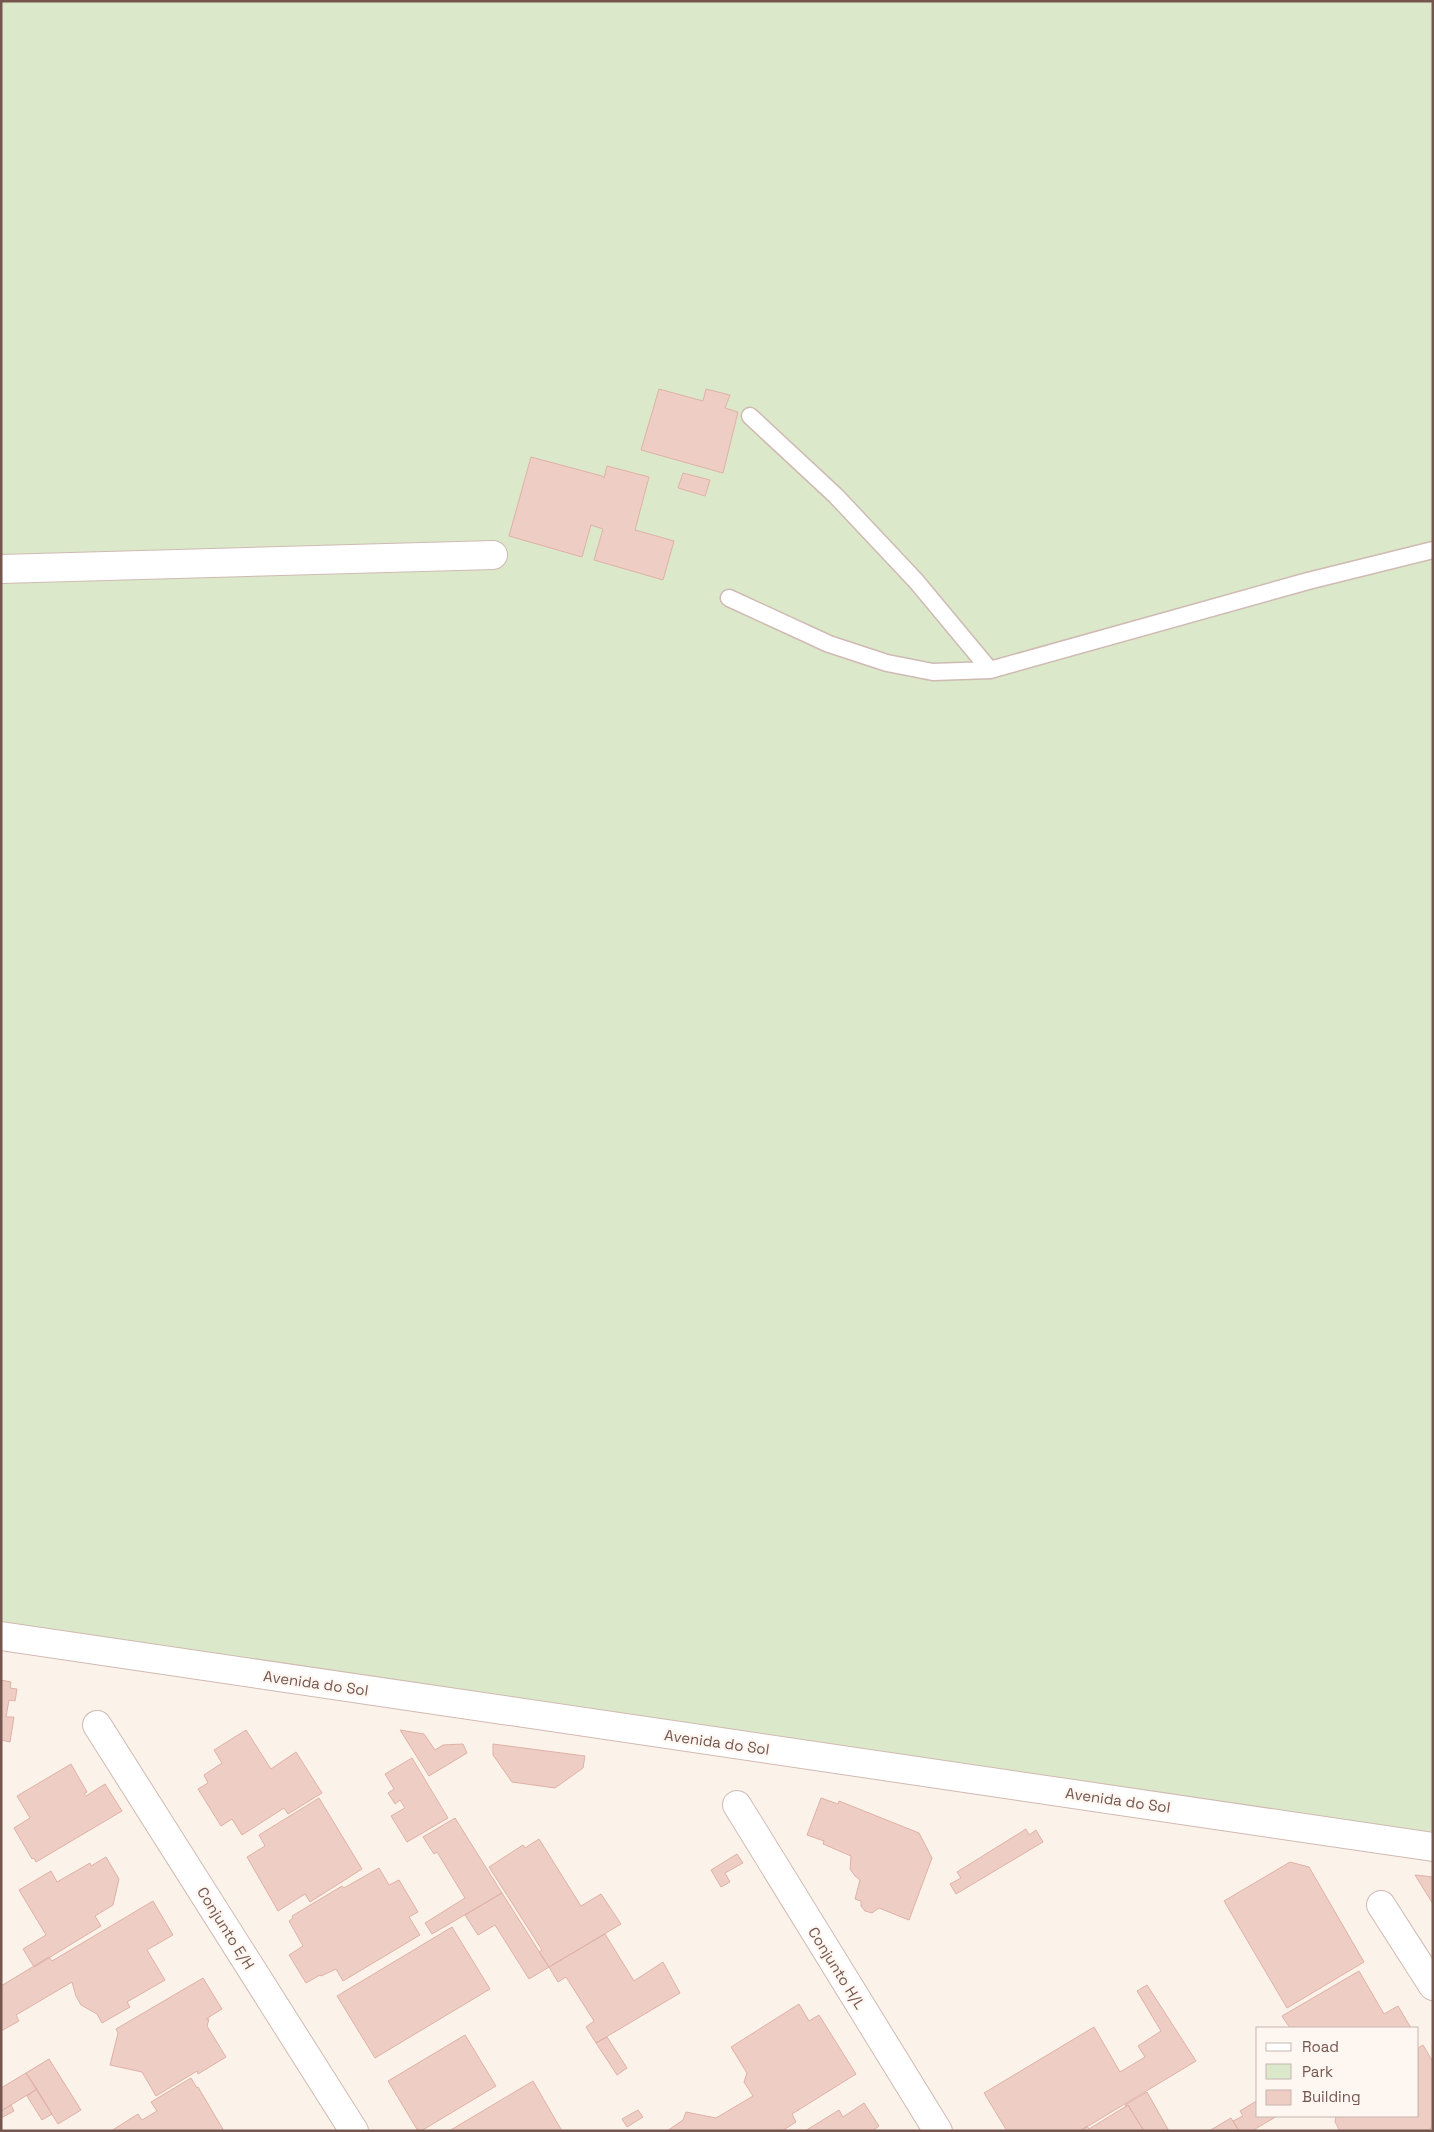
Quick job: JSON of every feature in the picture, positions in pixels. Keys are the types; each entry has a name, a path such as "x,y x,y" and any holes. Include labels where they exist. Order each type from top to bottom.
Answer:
{"street":[{"path":"1,569 493,555"},
{"name":"Avenida do Sol","path":"1,1636 1433,1847"},
{"name":"Conjunto E/H","path":"97,1724 354,2131"},
{"name":"Conjunto H/L","path":"736,1805 938,2131"},
{"path":"1381,1905 1433,1986"}],"lane":[{"path":"750,416 836,496 916,581 990,670"},
{"path":"729,598 829,644 887,663 933,672 990,670 1308,581 1433,550"}],"green space":[{"path":"1,1 1433,1 1433,1836 1,1631"}],"building":[{"path":"659,389 703,401 706,389 730,395 725,408 738,412 723,473 641,450"},
{"path":"531,457 604,478 607,466 649,477 635,530 674,541 663,580 594,560 603,529 591,525 582,557 509,536"},
{"path":"683,473 710,480 705,496 678,488"},
{"path":"1,1680 11,1682 10,1688 17,1689 15,1701 9,1700 6,1717 14,1717 10,1742 1,1740"},
{"path":"246,1730 271,1769 296,1752 322,1793 288,1814 284,1808 242,1835 232,1819 221,1826 198,1789 208,1783 204,1775 222,1763 214,1750"},
{"path":"400,1730 424,1734 435,1750 443,1745 463,1744 467,1753 429,1776"},
{"path":"493,1744 585,1756 583,1768 555,1788 512,1782 493,1755"},
{"path":"412,1758 448,1818 407,1842 391,1816 405,1808 400,1800 395,1804 388,1793 394,1789 385,1774"},
{"path":"71,1764 87,1792 84,1794 86,1796 105,1784 122,1811 36,1862 34,1858 32,1859 14,1828 30,1818 17,1796"},
{"path":"319,1798 362,1869 310,1902 305,1894 278,1911 247,1857 265,1846 259,1835"},
{"path":"821,1798 838,1804 839,1801 919,1833 932,1858 909,1920 879,1908 872,1913 865,1911 861,1906 861,1901 855,1899 860,1880 850,1869 851,1856 823,1844 824,1841 807,1835"},
{"path":"455,1818 502,1893 432,1934 425,1923 465,1898 437,1852 434,1854 423,1837"},
{"path":"1026,1829 1029,1835 1036,1830 1043,1842 956,1894 950,1884 961,1878 957,1872"},
{"path":"539,1839 581,1906 601,1894 621,1924 549,1967 539,1952 542,1950 489,1867 523,1845 525,1848"},
{"path":"737,1854 743,1863 725,1873 730,1882 721,1887 711,1870"},
{"path":"106,1857 119,1879 113,1905 95,1916 101,1926 34,1967 23,1949 46,1935 19,1890 51,1871 57,1882 90,1863 91,1866"},
{"path":"1290,1862 1309,1867 1364,1962 1287,2008 1224,1901"},
{"path":"379,1868 389,1885 399,1880 418,1912 409,1917 420,1935 343,1981 336,1969 306,1983 289,1955 303,1946 289,1921 293,1918 292,1916 342,1886 344,1888"},
{"path":"1415,1875 1433,1877 1433,1904"},
{"path":"502,1893 549,1967 529,1979 495,1925 478,1935 465,1915"},
{"path":"153,1901 173,1935 147,1950 165,1980 127,2002 130,2007 102,2023 97,2014 81,2005 72,1982 16,2015 19,2021 1,2031 1,1986 49,1957 52,1961"},
{"path":"452,1927 490,1989 375,2058 337,1996"},
{"path":"605,1934 634,1981 663,1962 680,1993 596,2043 586,2027 594,2021 566,1977 558,1982 549,1967"},
{"path":"1359,1971 1384,2014 1398,2006 1410,2027 1289,2027 1282,2016"},
{"path":"203,1978 222,2009 206,2019 209,2019 207,2026 226,2057 198,2074 197,2071 156,2096 142,2072 110,2065 118,2033 116,2029"},
{"path":"1147,1985 1196,2061 1080,2131 1007,2131 984,2093 1094,2027 1120,2072 1145,2057 1138,2046 1161,2031 1137,1991"},
{"path":"799,2004 809,2021 819,2015 856,2074 792,2114 796,2122 782,2131 667,2131 683,2120 686,2112 716,2118 753,2096 744,2082 747,2073 731,2047"},
{"path":"465,2035 496,2086 418,2131 388,2081"},
{"path":"607,2037 627,2068 617,2075 596,2043"},
{"path":"1423,2045 1433,2062 1433,2127 1426,2131 1340,2131 1335,2122 1336,2117 1419,2117 1419,2047"},
{"path":"49,2059 81,2110 58,2124 26,2073"},
{"path":"26,2073 37,2089 1,2111 1,2088"},
{"path":"191,2078 224,2131 111,2131 138,2114 142,2120 157,2111 151,2102"},
{"path":"533,2081 562,2131 449,2131"},
{"path":"37,2089 52,2114 42,2120 27,2096"},
{"path":"1147,2092 1169,2131 1144,2131 1128,2105 1126,2107 1125,2105"},
{"path":"1256,2101 1256,2117 1275,2117 1252,2131 1239,2131 1233,2121 1243,2116 1240,2111"},
{"path":"864,2103 879,2126 872,2131 805,2131 839,2110 843,2117"},
{"path":"11,2105 14,2111 1,2118 1,2111"},
{"path":"1128,2105 1144,2131 1080,2131 1087,2126 1089,2129"},
{"path":"638,2110 643,2117 627,2127 622,2119"},
{"path":"1231,2118 1239,2131 1209,2131 1214,2128"}]}
